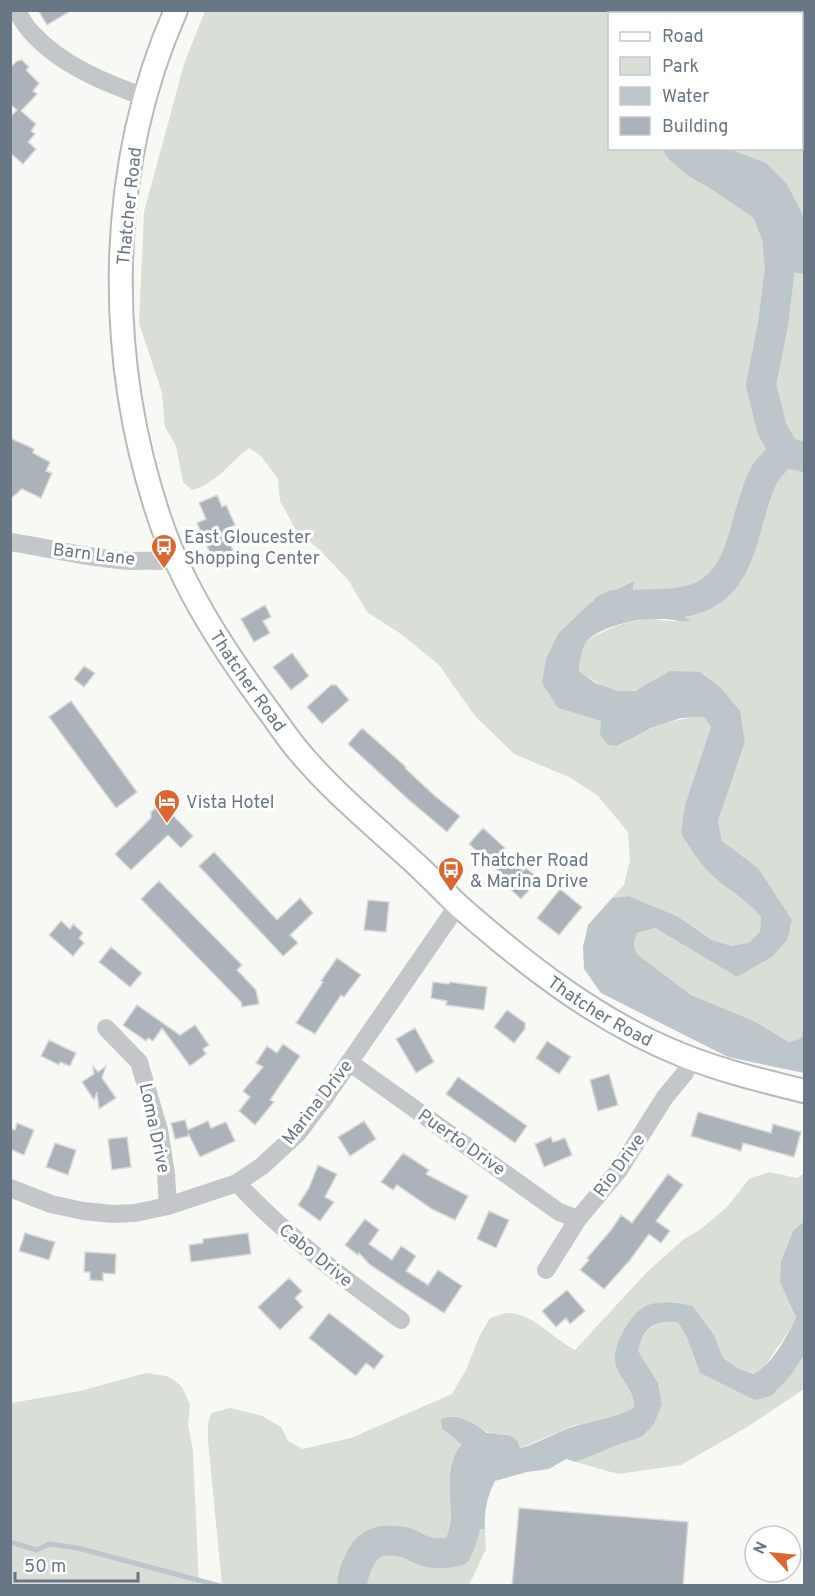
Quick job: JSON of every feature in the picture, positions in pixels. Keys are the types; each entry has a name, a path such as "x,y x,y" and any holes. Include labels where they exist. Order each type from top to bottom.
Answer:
{"main road":[{"name":"Thatcher Road","path":"176,10 145,97 134,146 122,234 123,342 135,425 160,519 203,615 243,678 293,746 347,802 458,905 541,973 579,1000 642,1037 735,1074 804,1091"}],"street":[{"path":"16,10 30,32 68,62 101,80 145,97"},
{"name":"Barn Lane","path":"10,542 103,558 178,562"},
{"name":"Marina Drive","path":"10,1188 51,1204 83,1211 113,1214 135,1213 168,1206 237,1183 262,1166 298,1132 458,905"},
{"name":"Loma Drive","path":"106,1028 139,1062 159,1130 168,1206"},
{"name":"Rio Drive","path":"546,1270 578,1220 619,1170 665,1097 684,1073 691,1058"},
{"name":"Puerto Drive","path":"349,1062 559,1212 578,1220"},
{"name":"Cabo Drive","path":"237,1183 261,1209 297,1241 341,1277 401,1320"}],"green space":[{"path":"205,11 776,11 608,12 608,150 671,150 713,183 747,194 778,216 780,271 804,274 804,1034 799,1039 789,1042 754,1021 691,995 637,954 634,944 637,933 655,928 737,977 772,957 758,868 722,842 718,821 745,742 670,671 636,690 621,692 591,680 579,671 584,646 594,636 638,620 678,622 660,604 635,603 633,582 590,603 558,708 601,721 618,746 638,734 659,726 704,717 711,727 685,805 713,876 749,903 761,917 760,931 750,942 732,946 712,940 677,916 629,896 612,898 624,885 630,860 628,832 597,795 569,777 514,754 475,716 439,665 401,634 367,612 349,581 320,550 297,532 280,501 278,479 261,456 249,448 208,483 192,490 183,482 176,446 165,427 162,393 139,323 144,212 184,64"},
{"path":"804,96 804,217 787,184 731,150 803,150"},
{"path":"769,1172 797,1178 804,1173 804,1221 793,1231 781,1261 796,1317 762,1370 753,1374 737,1368 722,1358 714,1335 693,1306 655,1304 616,1364 635,1401 634,1408 622,1415 572,1426 520,1448 509,1445 486,1431 442,1429 458,1441 469,1457 471,1466 467,1475 475,1528 485,1530 486,1549 469,1585 222,1585 208,1441 208,1424 211,1413 230,1408 262,1416 281,1427 288,1441 303,1449 351,1438 452,1394 490,1318 509,1313 526,1317 575,1350 647,1272 684,1239 701,1229 727,1207 749,1179"},
{"path":"664,1320 678,1322 687,1338 700,1373 754,1400 791,1375 804,1355 804,1389 747,1427 681,1465 618,1474 576,1462 617,1444 641,1437 658,1383 637,1351 646,1332"},
{"path":"146,1373 166,1376 174,1380 182,1387 190,1404 188,1424 193,1451 199,1585 11,1585 11,1403 80,1391"}],"water":[{"path":"671,150 732,150 766,163 787,184 804,217 804,274 779,271 778,216 747,194 713,183"},
{"path":"634,581 633,591 636,603 660,604 691,621 646,619 619,624 601,631 588,640 584,646 579,671 595,683 618,691 635,691 670,671 700,672 722,689 740,711 745,742 718,821 722,841 758,868 792,920 787,940 772,957 737,977 655,928 637,933 634,944 637,954 691,995 754,1021 789,1042 799,1039 804,1034 804,1073 728,1057 601,993 584,969 583,947 588,925 612,898 629,896 677,916 712,940 732,946 750,942 760,931 761,917 708,871 681,833 685,805 711,727 704,717 681,718 651,728 617,746 608,745 600,735 601,721 558,708 542,683 546,659 558,634 590,603"},
{"path":"804,1221 804,1355 791,1375 771,1396 754,1400 700,1373 687,1338 678,1322 657,1324 643,1336 638,1351 658,1383 662,1404 654,1424 641,1437 576,1462 566,1459 549,1469 527,1472 495,1481 487,1504 485,1530 468,1524 463,1514 462,1501 470,1459 462,1446 442,1429 441,1419 452,1417 463,1419 473,1423 502,1443 520,1448 572,1427 611,1417 634,1408 631,1392 616,1366 616,1350 623,1332 634,1316 646,1306 657,1303 693,1306 714,1335 723,1358 737,1368 753,1374 772,1358 796,1317 780,1282 781,1261 793,1231"}],"building":[{"path":"38,10 72,10 47,25"},
{"path":"22,60 29,67 26,70 39,83 33,91 37,94 21,111 36,124 31,131 35,134 28,142 36,149 23,164 10,153 10,117 17,110 10,104 10,68 17,61"},
{"path":"10,438 34,449 33,453 50,462 46,471 52,473 41,498 22,489 10,499"},
{"path":"217,495 222,507 226,505 235,525 224,530 237,560 217,569 197,523 206,519 199,503"},
{"path":"265,605 271,617 263,621 270,633 254,642 241,619"},
{"path":"292,653 309,676 291,690 273,667"},
{"path":"84,666 95,673 84,687 74,679"},
{"path":"331,685 336,685 349,700 322,724 307,707"},
{"path":"71,701 137,792 116,808 49,717"},
{"path":"362,728 436,797 460,816 447,832 348,744"},
{"path":"161,803 193,836 181,848 168,835 131,870 115,854 151,818 151,812"},
{"path":"483,828 505,848 502,852 523,871 526,868 539,879 521,899 499,879 503,875 469,844"},
{"path":"214,852 277,920 300,898 313,913 290,935 298,943 283,956 199,866"},
{"path":"159,881 242,965 237,970 256,990 259,1004 242,1007 241,1002 141,899"},
{"path":"560,889 582,907 559,935 537,918"},
{"path":"368,900 389,902 386,932 364,930"},
{"path":"61,921 70,929 73,924 83,933 79,938 84,943 73,956 49,935"},
{"path":"111,947 142,973 130,987 99,962"},
{"path":"337,958 361,975 344,997 341,995 315,1034 296,1023"},
{"path":"433,982 487,987 484,1010 446,1005 447,1001 431,998"},
{"path":"137,1005 180,1035 195,1025 209,1045 203,1049 206,1054 190,1066 162,1028 153,1041 148,1038 146,1041 123,1025"},
{"path":"507,1010 525,1023 525,1029 514,1043 494,1027"},
{"path":"415,1028 434,1062 416,1073 396,1039"},
{"path":"49,1040 76,1053 70,1066 60,1062 59,1065 41,1056"},
{"path":"547,1041 571,1057 559,1074 536,1058"},
{"path":"283,1044 300,1056 270,1100 274,1102 255,1125 239,1111 250,1097 243,1091 263,1067 256,1063 267,1046 277,1053"},
{"path":"93,1066 98,1072 106,1066 102,1078 116,1098 99,1109 97,1092 94,1100 82,1082 94,1074"},
{"path":"609,1074 618,1105 598,1111 590,1080"},
{"path":"458,1077 527,1126 515,1143 446,1094"},
{"path":"698,1112 771,1133 773,1124 801,1132 794,1157 743,1143 741,1151 691,1136"},
{"path":"185,1120 188,1130 208,1121 211,1128 226,1122 235,1141 200,1157 188,1133 189,1136 175,1139 171,1123"},
{"path":"364,1121 376,1139 350,1156 338,1137"},
{"path":"17,1123 34,1130 24,1155 10,1149 10,1128 15,1130"},
{"path":"127,1137 131,1167 112,1170 108,1139"},
{"path":"551,1137 553,1142 565,1138 572,1155 544,1167 535,1144"},
{"path":"55,1143 76,1150 68,1175 46,1167"},
{"path":"403,1153 429,1170 426,1174 468,1196 455,1220 432,1209 397,1185 393,1190 381,1182"},
{"path":"318,1165 337,1174 325,1197 334,1202 320,1221 298,1205 309,1188"},
{"path":"668,1174 683,1185 656,1221 670,1231 661,1243 649,1234 604,1289 580,1270 621,1215 632,1223"},
{"path":"489,1211 509,1220 496,1248 477,1239"},
{"path":"365,1219 379,1230 369,1244 392,1260 401,1246 416,1256 406,1271 428,1285 438,1270 462,1286 444,1313 369,1264 359,1253 358,1255 345,1245"},
{"path":"25,1233 55,1242 49,1260 19,1251"},
{"path":"248,1233 251,1254 191,1262 189,1245 203,1243 203,1239"},
{"path":"85,1252 116,1254 115,1274 103,1273 103,1281 90,1280 90,1272 84,1272"},
{"path":"289,1278 302,1291 295,1298 303,1307 280,1330 258,1307"},
{"path":"567,1290 585,1311 570,1324 566,1318 556,1327 542,1311"},
{"path":"329,1313 384,1356 374,1369 366,1363 356,1376 309,1338"},
{"path":"519,1508 688,1522 683,1586 512,1586"}],"waterway":[{"path":"681,150 695,162 766,208 777,237 780,268 773,324 761,385 772,429 785,452 804,457"},
{"path":"607,608 614,605 687,601 707,594 721,582 732,567 739,550 764,475 785,452"},
{"path":"352,1586 353,1575 360,1559 368,1548 378,1542 390,1540 403,1542 433,1553 457,1551 466,1524 465,1475 471,1457 477,1451 486,1448 505,1450"},
{"path":"10,1542 37,1550 49,1544 78,1548 220,1586"}],"place":[{"name":"East Gloucester Shopping Center","path":"164,570"},
{"name":"Vista Hotel","path":"167,825"},
{"name":"Thatcher Road & Marina Drive","path":"451,893"}]}
